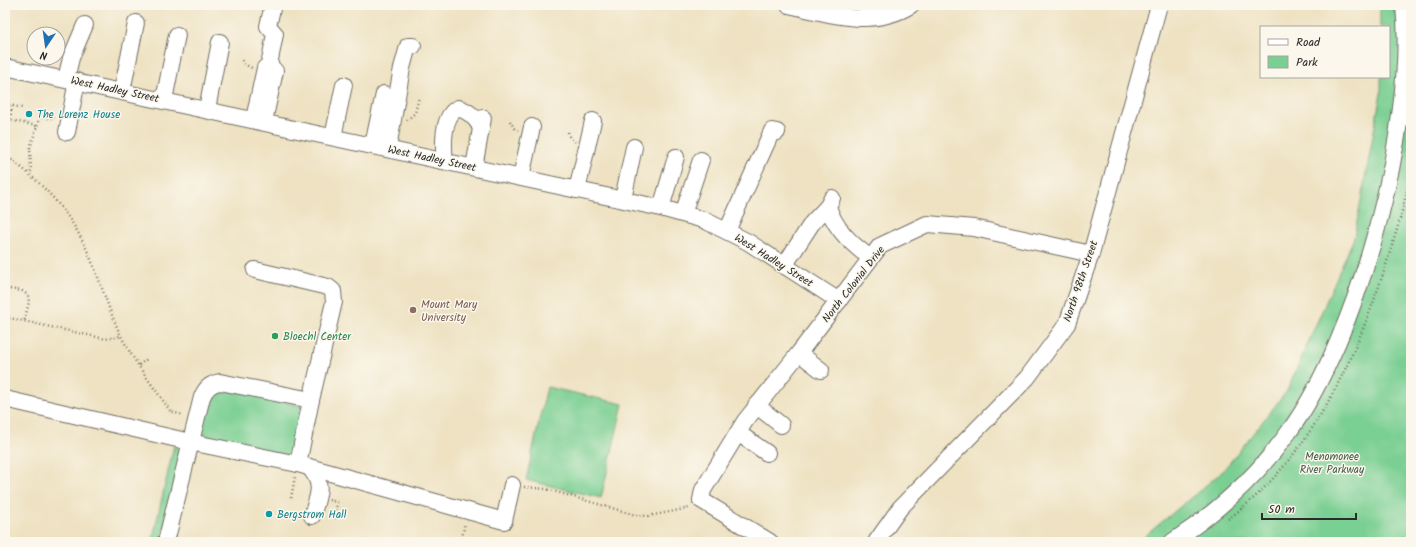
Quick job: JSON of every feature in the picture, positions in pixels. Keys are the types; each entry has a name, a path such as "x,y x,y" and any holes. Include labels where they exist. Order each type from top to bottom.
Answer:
{"street":[{"path":"789,5 850,19 876,19 899,12 911,5"},
{"name":"North 98th Street","path":"876,542 900,508 1027,378 1067,324 1091,254 1159,5"},
{"path":"1172,542 1191,530 1226,502 1250,478 1280,444 1311,396 1326,369 1349,319 1365,276 1386,210 1400,140 1406,100 1408,64 1404,5"},
{"path":"259,120 265,68 269,65 275,34 268,26 272,9"},
{"path":"122,91 136,24"},
{"path":"69,125 72,80 71,58 85,25"},
{"path":"164,100 177,35"},
{"path":"207,109 220,42"},
{"path":"381,147 408,46 413,46"},
{"name":"West Hadley Street","path":"5,67 259,120 662,208 704,220 748,242 839,301"},
{"path":"333,137 344,85"},
{"path":"381,147 384,94"},
{"path":"445,161 444,135 450,114 458,108 469,113 479,123 483,122 474,167"},
{"path":"577,190 593,121"},
{"path":"521,177 532,127"},
{"path":"727,231 772,130 777,132"},
{"path":"623,199 634,147"},
{"path":"662,208 676,158"},
{"path":"683,214 701,160"},
{"path":"784,266 812,224 830,202 832,220 846,237 871,258"},
{"name":"North Colonial Drive","path":"702,500 703,490 756,405 799,353 880,246 927,224 974,228 1091,254"},
{"path":"255,270 328,287 333,291 334,302 310,400 301,470"},
{"path":"799,353 822,370"},
{"path":"166,542 190,442 206,388 212,383 220,382 310,400"},
{"path":"5,399 190,442 504,522 512,485"},
{"path":"756,405 782,425"},
{"path":"738,433 767,453"},
{"path":"301,470 317,476 319,484 312,516"},
{"path":"702,500 770,542"}],"path":[{"path":"5,104 22,108"},
{"path":"12,106 10,120 37,126"},
{"path":"31,176 30,148 39,118 69,125"},
{"path":"5,155 31,176 59,206 82,239 121,336 171,412 196,419"},
{"path":"10,289 24,292 29,298 24,322"},
{"path":"5,317 101,339 114,339 121,336"},
{"path":"5,340 10,318"},
{"path":"139,365 147,359"},
{"path":"288,477 301,470"},
{"path":"291,498 301,470"},
{"path":"512,485 546,489 636,515 649,516 696,507 702,500"},
{"path":"461,542 468,512"},
{"path":"1391,542 1404,538 1411,540"}],"green space":[{"name":"Menomonee River Parkway","path":"1382,5 1411,5 1411,542 1138,542 1223,471 1287,391 1354,238 1381,93 1381,78 1390,78 1390,26 1380,26 1380,9"},
{"path":"214,386 302,406 292,451 287,456 205,437 200,430 199,422"},
{"path":"547,387 623,404 601,498 526,480"},
{"path":"174,445 181,452 161,542 152,542"}],"place":[{"name":"The Lorenz House","path":"29,114"},
{"name":"Mount Mary University","path":"413,310"},
{"name":"Bloechl Center","path":"275,336"},
{"name":"Bergstrom Hall","path":"269,514"}]}
